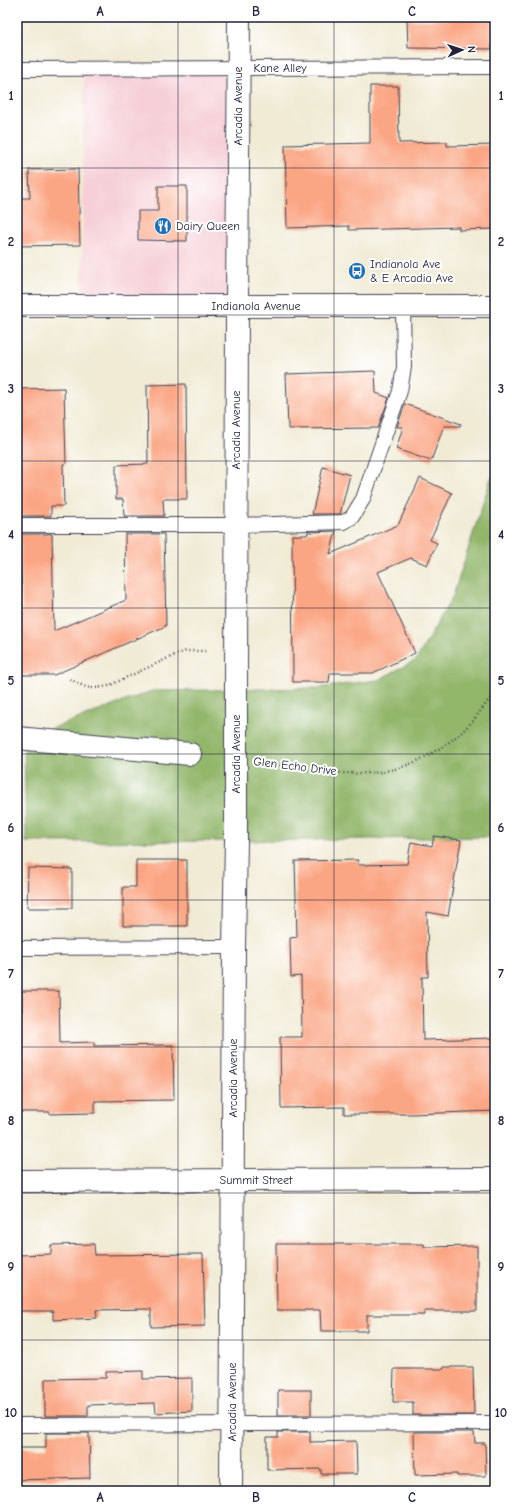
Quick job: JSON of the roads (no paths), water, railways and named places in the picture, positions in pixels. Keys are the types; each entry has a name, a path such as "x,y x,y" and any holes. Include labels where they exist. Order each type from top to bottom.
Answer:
{"street":[{"name":"Arcadia Avenue","path":"232,1491 239,17"},
{"name":"Indianola Avenue","path":"17,306 495,306"},
{"path":"17,738 190,754"},
{"name":"Summit Street","path":"17,1181 495,1179"}],"lane":[{"name":"Kane Alley","path":"17,69 495,67"},
{"path":"17,525 236,525 344,522 358,509 363,499 403,381 403,307"},
{"path":"17,948 234,947"},
{"path":"17,1425 495,1423"}],"place":[{"name":"Dairy Queen","path":"163,226"},
{"name":"Indianola Ave & E Arcadia Ave","path":"357,271"}]}
